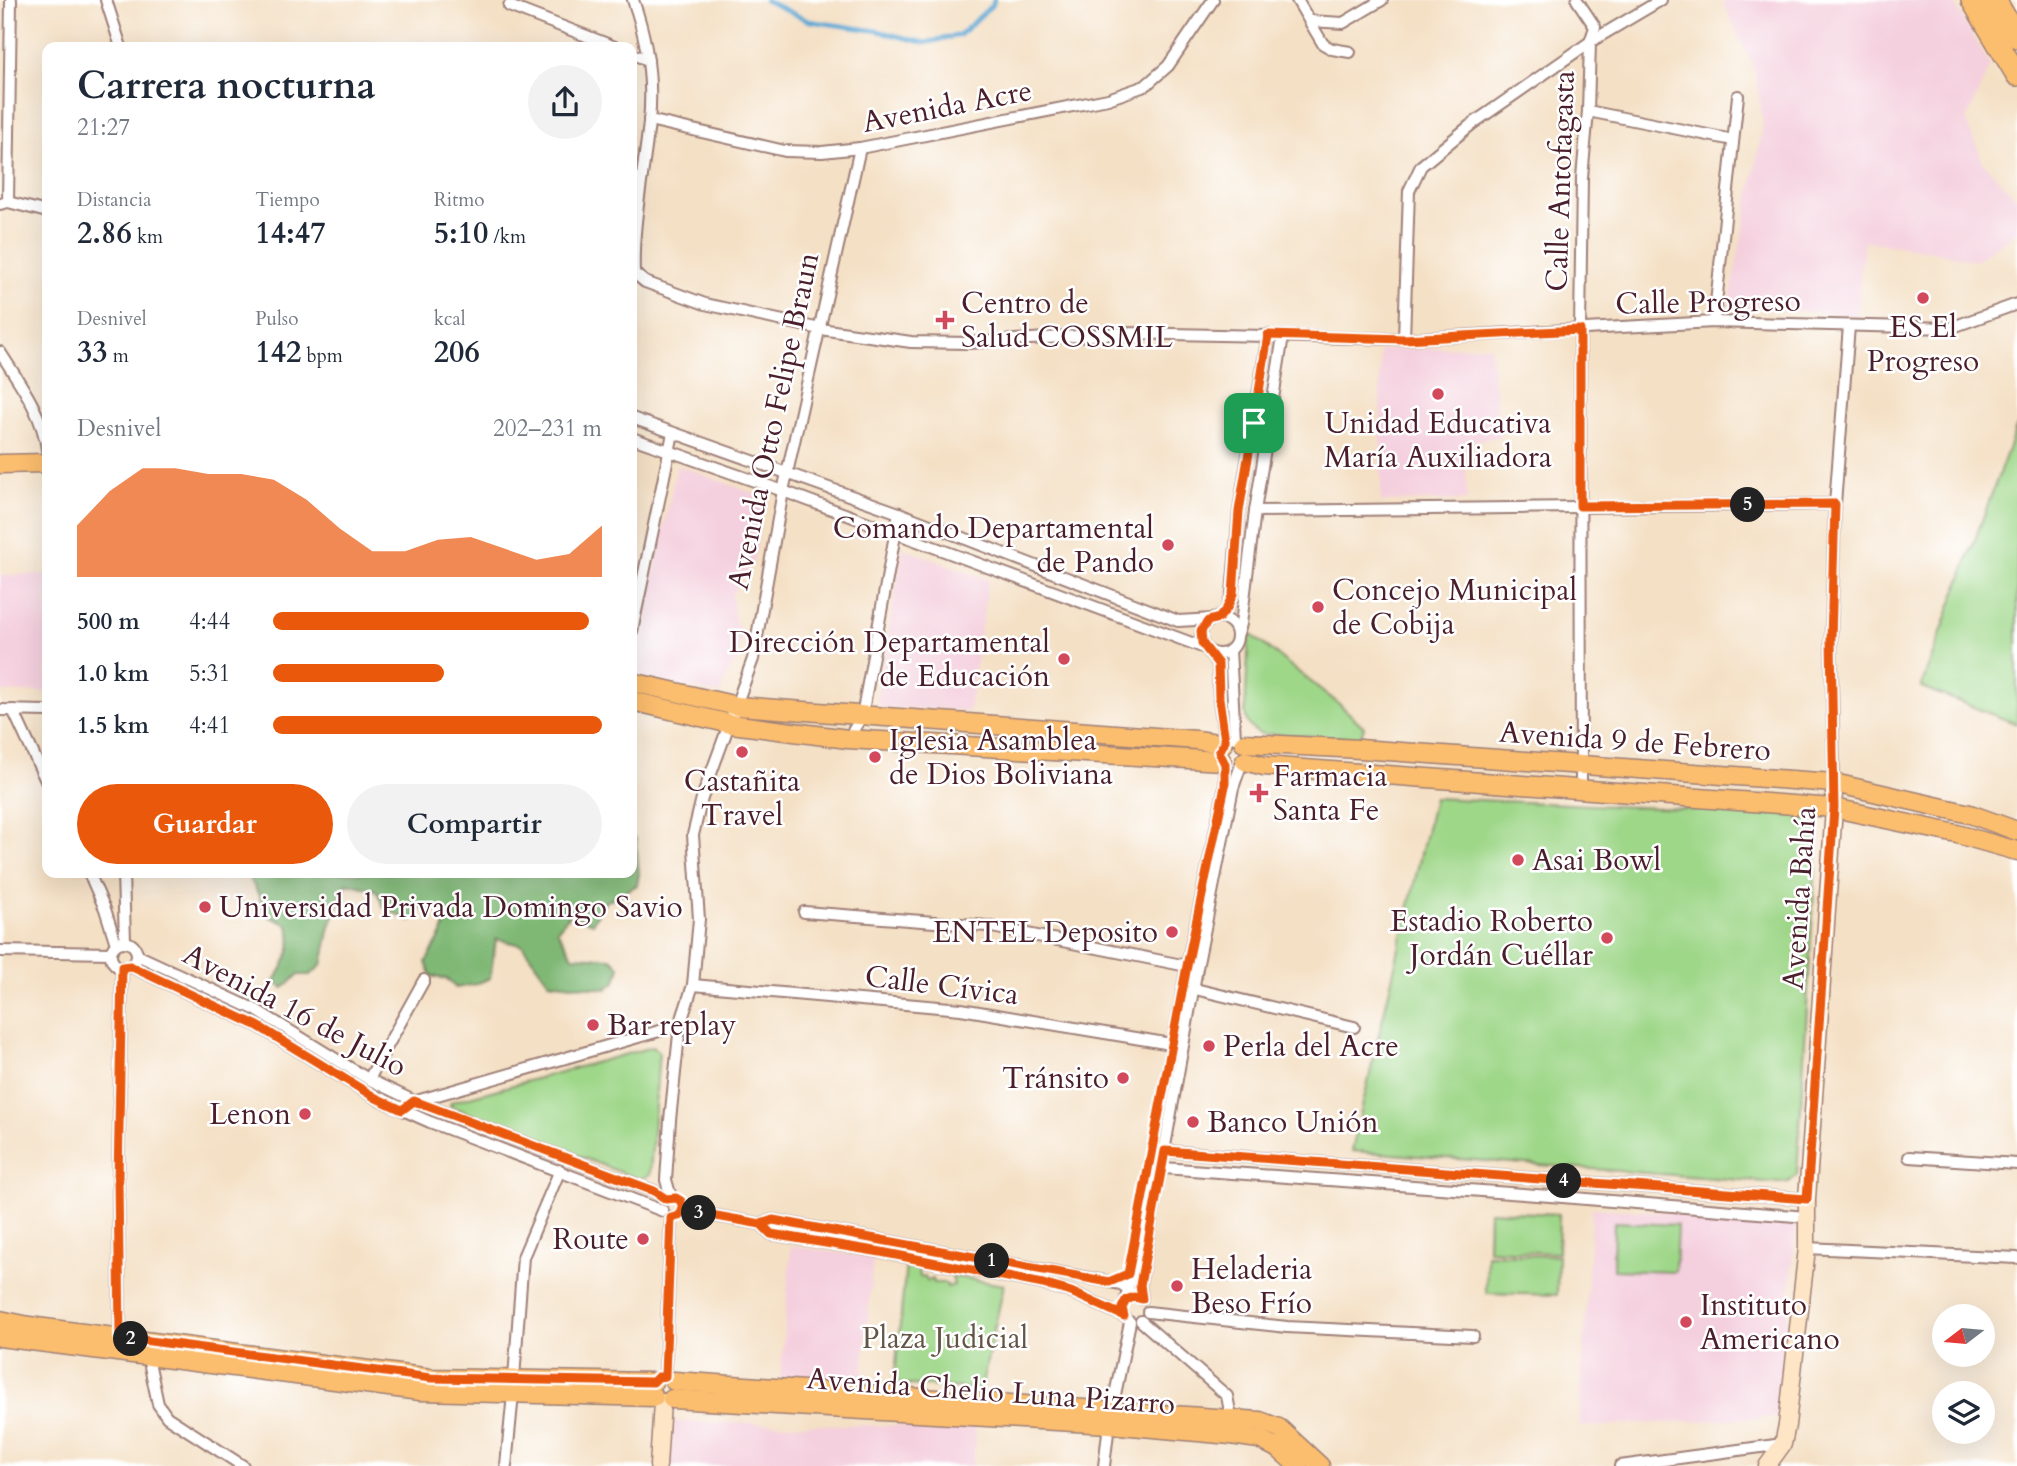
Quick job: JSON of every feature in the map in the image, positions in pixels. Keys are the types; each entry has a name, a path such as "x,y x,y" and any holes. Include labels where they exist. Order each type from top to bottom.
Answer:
{"highway":[{"path":"1972,0 2017,75"},
{"path":"1995,0 2017,37"}],"main road":[{"path":"0,464 42,463"},
{"path":"0,476 42,476"},
{"name":"Avenida 9 de Febrero","path":"637,683 737,706 1197,740 1264,766 1834,808 1957,834 2017,851"},
{"name":"Avenida 9 de Febrero","path":"637,702 731,724 848,738 1582,765 1834,783 1970,814 2017,831"},
{"name":"Avenida Chelio Luna Pizarro","path":"0,1320 431,1378 513,1386 663,1390 1232,1427 1260,1421 1279,1428 1320,1466"},
{"name":"Avenida Chelio Luna Pizarro","path":"0,1337 420,1391 513,1386"},
{"name":"Avenida Chelio Luna Pizarro","path":"1232,1427 1279,1449 1298,1466"}],"street":[{"path":"11,0 4,203 42,211"},
{"path":"106,0 119,42"},
{"name":"Calle Progreso","path":"633,0 642,25 648,60 649,120 637,183"},
{"name":"Avenida Acre","path":"649,120 785,151 822,152 860,148 1108,99 1145,86 1168,66 1213,0"},
{"path":"1297,0 1323,44 1332,49 1350,52"},
{"path":"1310,21 1343,23 1382,0"},
{"name":"Calle Antofagasta","path":"1577,0 1595,27 1590,42 1582,178 1581,790"},
{"path":"1404,339 1409,191 1421,166 1472,124 1590,42 1661,0"},
{"path":"509,6 602,42"},
{"path":"637,56 648,60"},
{"path":"1714,322 1738,96"},
{"path":"1588,111 1733,140"},
{"name":"Avenida Otto Felipe Braun","path":"668,1198 666,1180 680,1025 693,985 699,919 693,835 702,798 753,659 783,491 860,148"},
{"name":"Calle Progreso","path":"637,275 646,282 705,304 820,329 911,342 968,343 1123,333 1404,339 1714,322 1950,328 2017,304"},
{"name":"Avenida Bahía","path":"1767,1466 1783,1444 1787,1425 1807,1248 1807,1199 1834,808 1831,639 1835,504 1849,326"},
{"path":"1232,1427 1227,1396 1122,1308 1140,1285 1156,1167 1233,752 1219,698 1218,664 1202,643 1201,631 1208,621 1227,608 1233,594 1239,511 1268,335"},
{"path":"1178,1045 1195,989 1192,967 1233,788 1230,650 1237,636 1243,607 1255,511 1283,336"},
{"path":"0,352 25,392 42,434"},
{"path":"637,420 899,513 1178,621 1216,618 1229,621 1237,636"},
{"path":"637,608 673,433"},
{"path":"637,440 783,491 1207,650 1220,654 1230,650"},
{"path":"1255,511 1835,504"},
{"path":"848,738 862,716 899,513"},
{"path":"0,710 42,710"},
{"path":"13,710 42,772"},
{"path":"91,878 105,908 117,946"},
{"path":"123,878 117,946 112,961 126,967"},
{"path":"804,912 987,926 1192,967"},
{"path":"0,951 117,946 135,948 136,955 126,967 118,1180 120,1337"},
{"name":"Avenida 16 de Julio","path":"136,955 256,1010 369,1079 414,1101 668,1198"},
{"name":"Avenida 16 de Julio","path":"126,967 258,1026 376,1098 402,1110 560,1170 667,1215"},
{"path":"369,1079 424,980"},
{"name":"Calle Cívica","path":"693,985 961,1009 1178,1045"},
{"path":"1195,989 1354,1027"},
{"path":"402,1110 414,1101 680,1025"},
{"path":"1159,1150 1807,1199"},
{"path":"1909,1157 2017,1164"},
{"path":"1156,1167 1807,1217"},
{"path":"1109,1282 1128,1274 1156,1167"},
{"path":"506,1466 523,1257 560,1170"},
{"path":"658,1466 663,1390 667,1215 662,1205 668,1198 681,1201 683,1210 679,1216 667,1215"},
{"path":"683,1210 761,1224 773,1220 1109,1282 1147,1304 1136,1318 1110,1417 1104,1466"},
{"path":"761,1224 771,1234 881,1252 1043,1284 1071,1292 1136,1318 1473,1336"},
{"path":"1807,1248 2017,1258"},
{"path":"1132,1262 1132,1296"},
{"path":"148,1357 158,1404 167,1417 243,1466"},
{"path":"1620,1466 1783,1444"}],"shaded area":[{"path":"1722,0 1952,0 1990,65 1966,121 1983,162 2017,199 2017,232 1975,261 1938,252 1864,241 1857,316 1729,305 1763,124 1755,72"},
{"name":"Unidad Educativa María Auxiliadora","path":"1490,346 1500,437 1465,442 1467,500 1381,502 1380,350"},
{"path":"677,465 766,498 754,561 732,594 735,622 743,635 735,661 719,694 637,676 637,652"},
{"path":"903,548 988,580 969,711 881,707 877,699"},
{"path":"42,574 42,692 0,692 0,575"},
{"name":"Instituto Americano","path":"1592,1208 1786,1219 1792,1222 1796,1228 1778,1417 1579,1427"},
{"path":"791,1246 873,1258 862,1386 780,1381"},
{"path":"674,1422 976,1427 973,1466 670,1466"}],"green space":[{"path":"2017,425 2017,724 1921,687"},
{"path":"1249,633 1364,727 1360,738 1261,734 1251,728 1245,712"},
{"name":"Estadio Roberto Jordán Cuéllar","path":"1434,798 1797,814 1818,825 1797,1175 1789,1182 1780,1183 1352,1151"},
{"path":"637,851 639,874 637,885 605,902 592,923 570,914 557,930 573,956 611,958 620,967 616,981 606,989 549,982 522,945 496,939 490,978 456,988 447,979 431,976 426,962 442,934 448,913 421,908 411,921 384,908 376,890 347,883 330,926 322,965 310,975 298,975 283,988 274,982 288,954 290,932 287,924 268,916 249,878 637,878"},
{"path":"652,1047 659,1052 650,1174 640,1180 450,1106 451,1102"},
{"path":"1489,1211 1559,1214 1558,1253 1488,1250"},
{"path":"1614,1222 1677,1225 1675,1272 1613,1270"},
{"path":"1487,1254 1558,1256 1557,1295 1486,1293"},
{"name":"Plaza Judicial","path":"906,1264 918,1266 920,1277 925,1276 927,1281 933,1279 934,1283 946,1283 947,1287 954,1285 952,1276 1004,1285 981,1389 894,1384"}],"waterway":[{"path":"765,0 809,21 878,31 925,43 960,35 994,0"}],"place":[{"name":"ES El Progreso","path":"1923,298"},
{"name":"Centro de Salud COSSMIL","path":"945,320"},
{"name":"Unidad Educativa María Auxiliadora","path":"1438,394"},
{"name":"Comando Departamental de Pando","path":"1168,545"},
{"name":"Concejo Municipal de Cobija","path":"1318,607"},
{"name":"Dirección Departamental de Educación","path":"1064,659"},
{"name":"Castañita Travel","path":"742,752"},
{"name":"Iglesia Asamblea de Dios Boliviana","path":"875,757"},
{"name":"Farmacia Santa Fe","path":"1259,793"},
{"name":"Asai Bowl","path":"1518,860"},
{"name":"Universidad Privada Domingo Savio","path":"205,907"},
{"name":"ENTEL Deposito","path":"1172,932"},
{"name":"Estadio Roberto Jordán Cuéllar","path":"1607,938"},
{"name":"Bar replay","path":"593,1025"},
{"name":"Perla del Acre","path":"1209,1046"},
{"name":"Tránsito","path":"1123,1078"},
{"name":"Lenon","path":"305,1114"},
{"name":"Banco Unión","path":"1193,1122"},
{"name":"Route","path":"643,1239"},
{"name":"Heladeria Beso Frío","path":"1177,1286"},
{"name":"Instituto Americano","path":"1686,1322"}],"route":[{"path":"1254,423 1239,511 1233,594 1219,618 1208,621 1201,631 1202,643 1218,664 1225,741 1219,752 1225,764 1225,786 1187,966 1128,1274 1109,1282 773,1220 761,1224 683,1210 679,1216 671,1218 665,1376 658,1377 653,1382 431,1378 120,1337 118,1180 122,967 130,966 258,1026 376,1098 402,1110 414,1101 654,1191 666,1199 676,1198 681,1201 683,1210 761,1224 771,1234 881,1252 1043,1284 1071,1292 1124,1316 1122,1308 1126,1300 1134,1297 1142,1299 1140,1285 1165,1151 1807,1199 1834,808 1831,639 1835,504 1580,506 1580,330 1404,339 1268,335 1254,423"}]}
